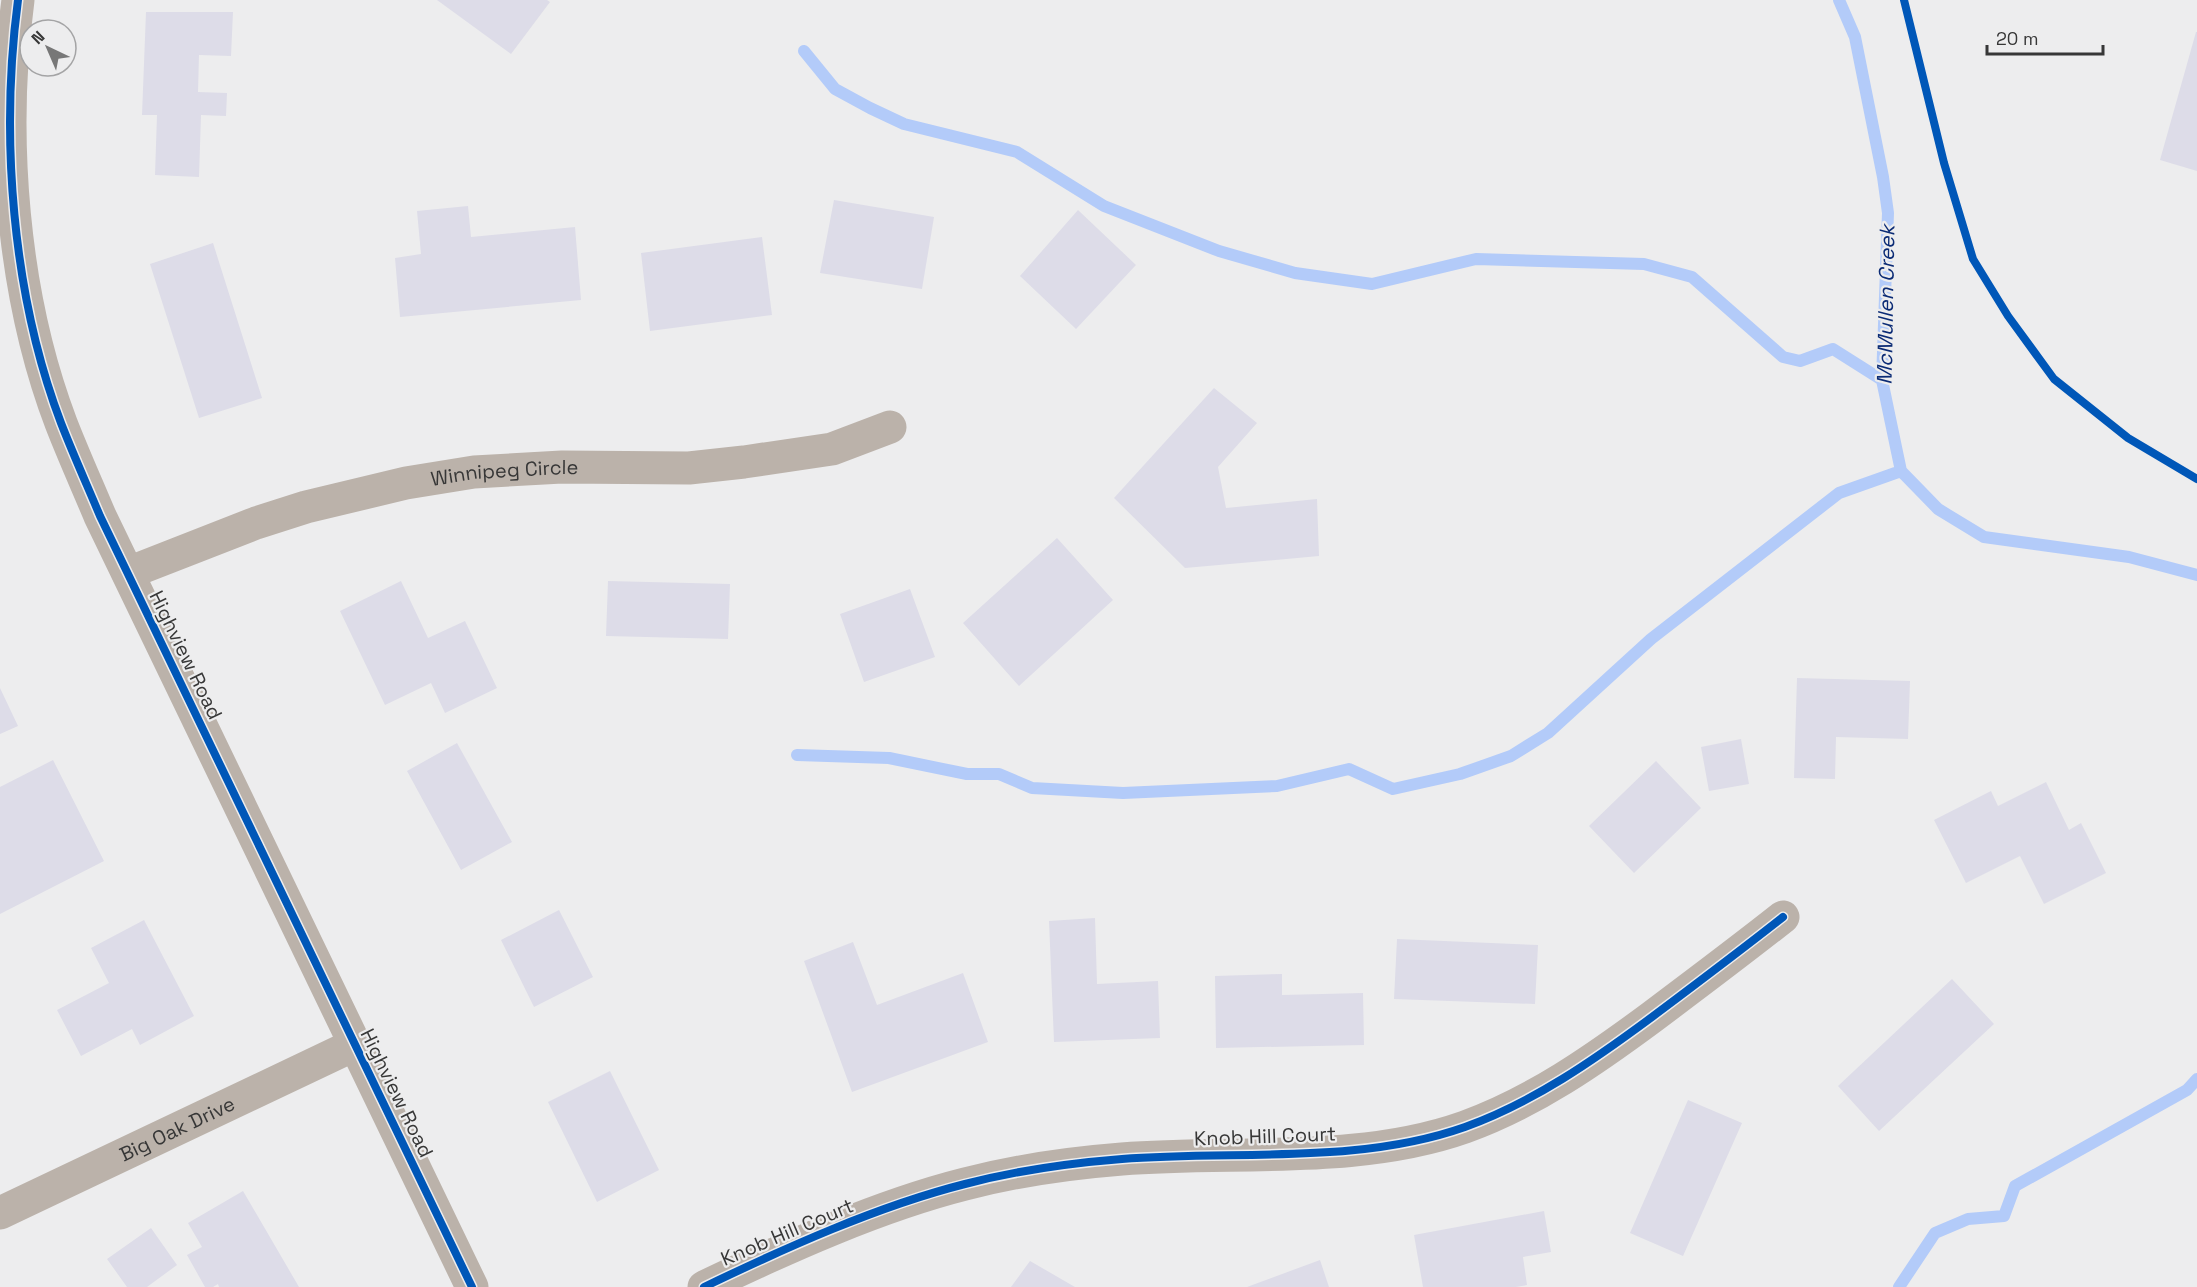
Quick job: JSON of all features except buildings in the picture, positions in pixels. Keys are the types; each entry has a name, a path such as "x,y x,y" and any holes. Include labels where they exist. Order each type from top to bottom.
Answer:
{"street":[{"name":"Highview Road","path":"18,0 12,42 9,141 16,240 35,337 60,422 100,516 472,1287"},
{"name":"Winnipeg Circle","path":"128,573 256,523 306,507 406,483 474,472 551,467 689,468 744,462 832,449 890,427"},
{"name":"Knob Hill Court","path":"704,1287 759,1260 875,1213 966,1184 1071,1164 1124,1159 1329,1152 1420,1140 1466,1126 1534,1097 1596,1058 1783,917"},
{"name":"Big Oak Drive","path":"0,1213 356,1044"}],"waterway":[{"name":"McMullen Creek","path":"1839,0 1855,37 1888,213 1882,380 1901,471 1938,509 1984,537 2129,557 2197,575"},
{"path":"804,51 835,89 870,108 904,124 1017,152 1104,206 1219,251 1295,273 1372,284 1476,259 1644,264 1692,277 1783,357 1800,361 1833,349 1882,380"},
{"path":"797,755 889,758 967,774 999,774 1032,788 1123,793 1277,786 1349,769 1393,789 1460,774 1511,756 1548,733 1651,639 1839,493 1901,471"},
{"path":"1899,1287 1935,1233 1968,1219 2004,1216 2015,1186 2187,1090 2197,1079"}],"cycle path":[{"path":"18,0 10,105 14,214 31,322 44,373 61,423 100,516 472,1287"},
{"path":"1904,0 1944,163 1973,259 2008,316 2054,379 2128,438 2197,479"},
{"path":"704,1287 799,1243 866,1216 932,1193 1003,1175 1063,1165 1122,1159 1296,1154 1382,1147 1424,1139 1465,1127 1539,1093 1586,1064 1652,1017 1783,917"}]}
